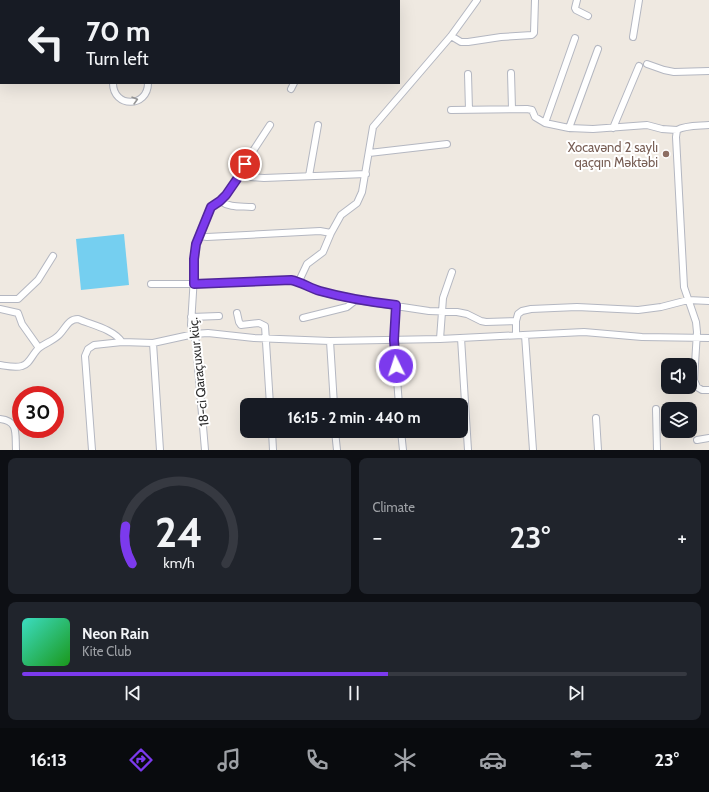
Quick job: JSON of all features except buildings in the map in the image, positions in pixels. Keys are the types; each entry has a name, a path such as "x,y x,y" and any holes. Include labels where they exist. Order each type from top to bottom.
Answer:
{"street":[{"path":"299,281 307,264 323,252 331,233 343,212 357,203 362,192 366,174 373,127 451,36 477,0"},
{"path":"451,36 461,42 468,42 501,37 532,35 534,33 535,0"},
{"path":"577,0 576,10 588,16"},
{"path":"632,37 639,0"},
{"path":"545,123 575,38"},
{"path":"568,128 598,49"},
{"path":"647,64 674,72 709,71"},
{"path":"613,128 639,66"},
{"path":"512,73 512,109"},
{"path":"468,74 469,110"},
{"path":"113,84 115,92 118,96 127,102 133,102 143,97 148,84"},
{"path":"451,110 532,110 535,117 545,123 568,128 593,129 647,125 662,129 677,130 686,127 709,125"},
{"name":"18-ci Qaraçuxur küç.","path":"205,450 197,351 191,325 196,244 211,207 226,195 240,175 250,154 270,125"},
{"path":"309,176 318,125"},
{"path":"677,130 676,137 684,287 696,322 697,338 694,380 697,387 702,390 709,390"},
{"path":"369,153 447,144"},
{"path":"240,175 260,178 366,174"},
{"path":"220,201 230,206 252,207"},
{"path":"199,236 207,237 320,231 331,233"},
{"path":"0,299 18,299 38,280 53,256"},
{"path":"440,339 443,298 452,272"},
{"path":"151,284 194,284 282,280 299,281 318,291 356,300 396,305 429,312 457,312 486,322 516,321"},
{"path":"18,299 18,313 22,324 39,348"},
{"path":"304,318 347,307 356,300"},
{"path":"516,335 516,321 518,314 522,311 531,309 577,307 638,310 662,307 688,300 709,301"},
{"path":"396,305 394,340 398,398"},
{"path":"0,309 18,313"},
{"path":"238,313 239,322 241,324 259,323 265,326 270,398"},
{"path":"191,317 219,316"},
{"path":"0,365 22,366 29,362 33,354 39,348 49,343 60,334 70,321 74,319 78,319 112,333 119,337 122,342"},
{"path":"92,450 85,356 88,349 94,345 122,342 153,343 194,334 208,333 266,339 330,341 440,339 584,332 642,337 709,338"},
{"path":"525,335 533,450"},
{"path":"461,338 468,450"},
{"path":"330,341 334,398"},
{"path":"153,343 160,450"},
{"path":"656,409 657,450"},
{"path":"596,418 598,450"},
{"path":"0,419 12,422 14,427 16,450"},
{"path":"272,438 273,450"},
{"path":"335,438 336,450"},
{"path":"402,438 403,450"},
{"path":"697,440 709,438"}],"water":[{"path":"124,234 129,285 81,290 76,239"}],"place":[{"name":"Xocavənd 2 saylı qaçqın Məktəbi","path":"666,154"}],"route":[{"path":"245,164 226,195 211,207 196,244 194,259 194,284 291,280 299,281 318,291 366,302 396,305 394,340 396,366"}]}
